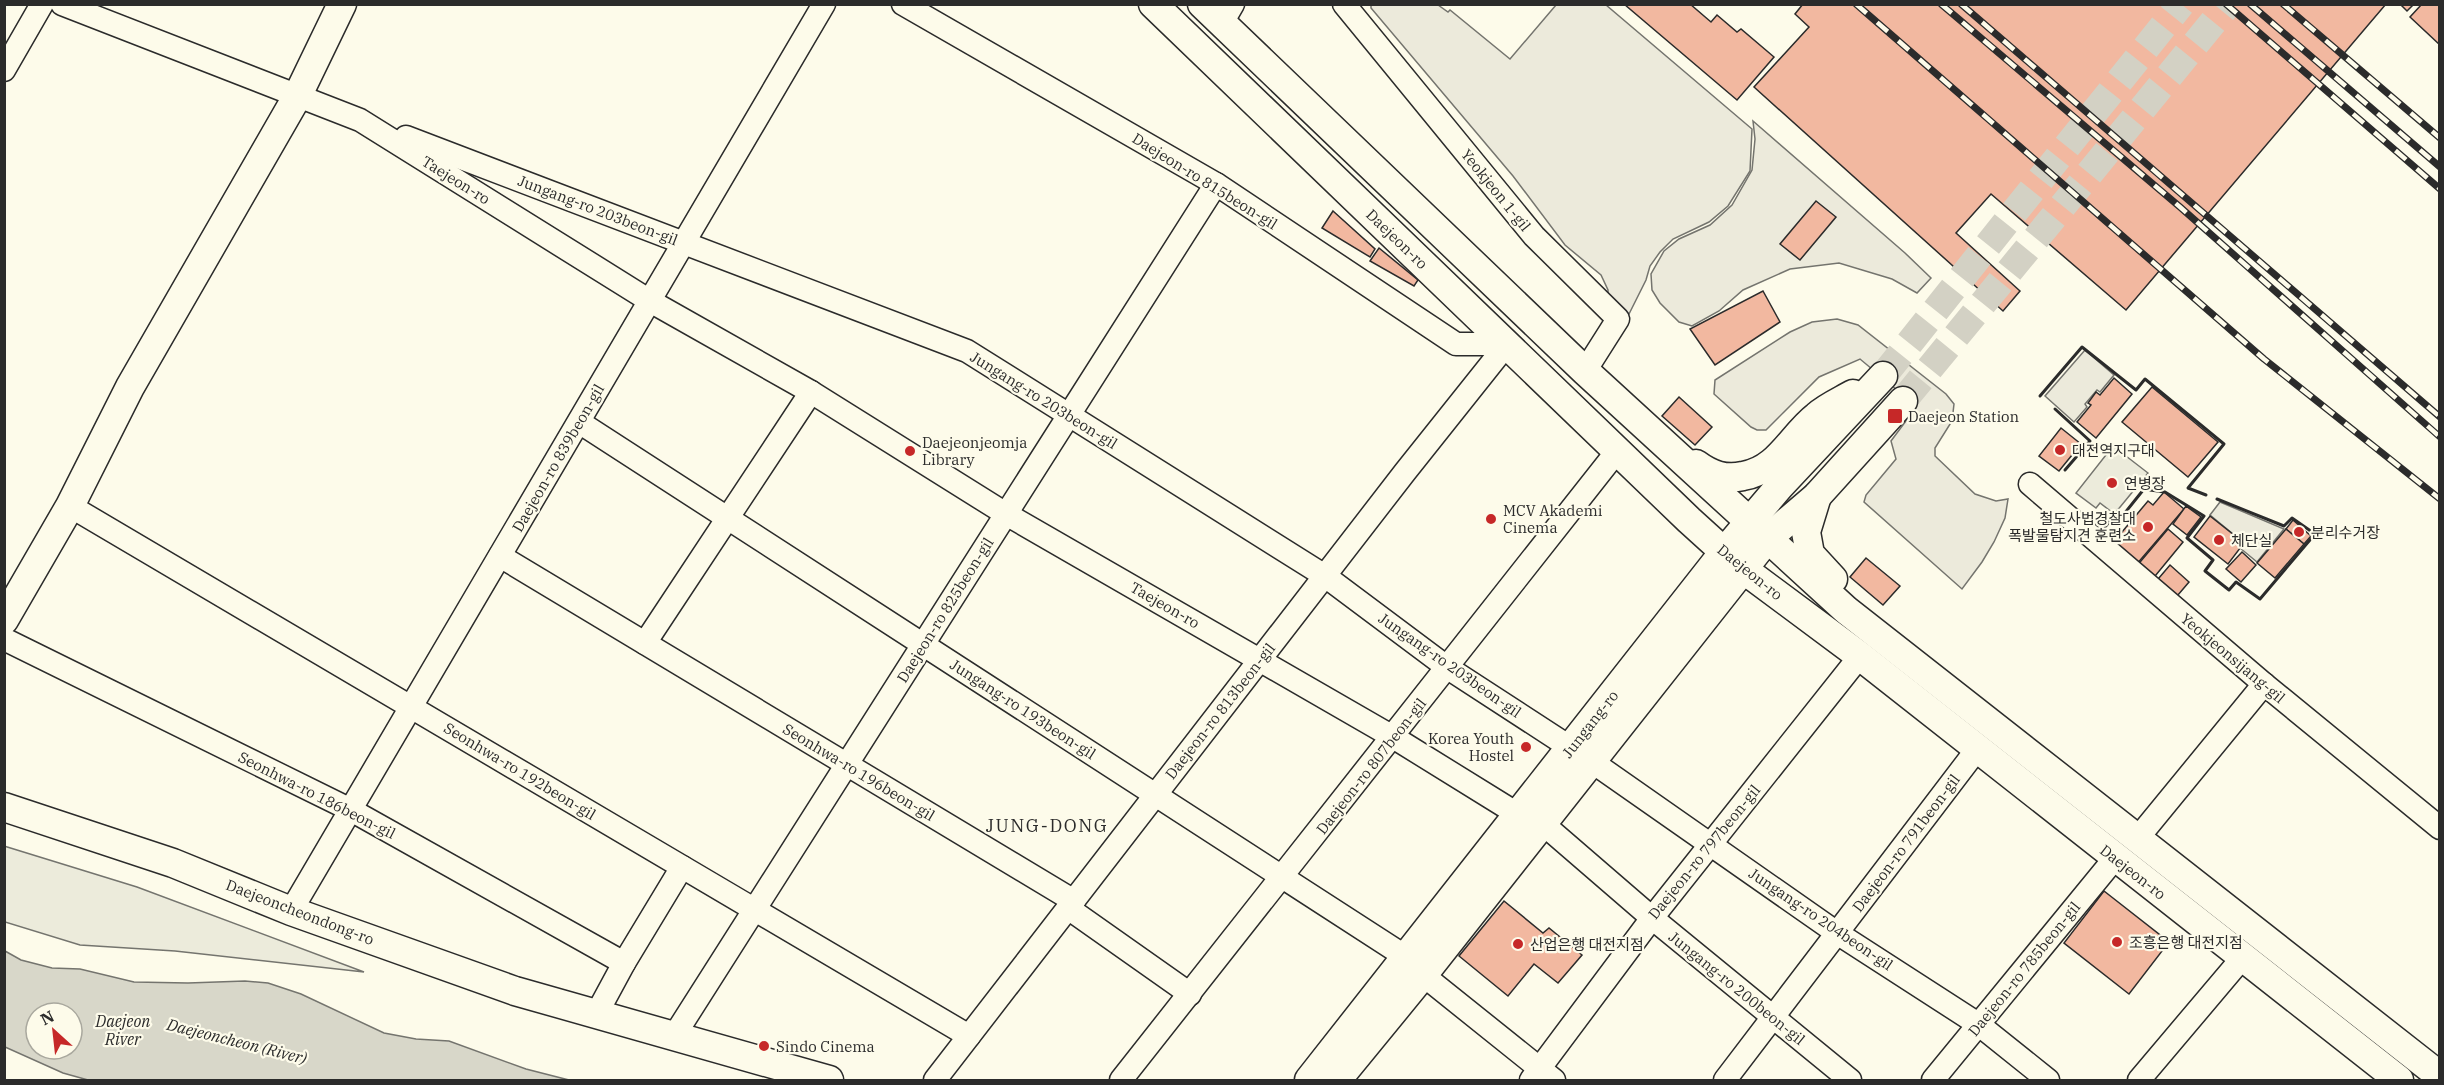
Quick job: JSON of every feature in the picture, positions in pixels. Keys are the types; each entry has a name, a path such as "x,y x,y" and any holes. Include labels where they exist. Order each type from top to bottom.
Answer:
{"main road":[{"path":"4,620 70,506 130,387 298,95 342,4"},
{"name":"Daejeon-ro","path":"1153,4 1733,561 1860,656 2243,957 2385,1076"},
{"name":"Daejeon-ro","path":"1219,11 1586,371 1758,531 1859,621 2439,1076"},
{"name":"Jungang-ro","path":"1309,1080 1414,966 1531,819 1758,531 1779,487 1883,376 1816,416 1779,457 1758,474 1732,479 1710,474 1644,425"},
{"name":"Jungang-ro","path":"1758,531 1817,496 1903,401"},
{"path":"1817,496 1806,532 1810,554 1842,589 1859,621"},
{"name":"Daejeoncheondong-ro","path":"4,807 173,863 291,911 515,991 829,1080"},
{"path":"4,819 57,823"},
{"name":"Jungang-ro","path":"1337,1080 1414,966"},
{"path":"2385,1076 2401,1046"}],"street":[{"path":"4,70 42,4"},
{"name":"Daejeon-ro 839beon-gil","path":"291,911 824,4"},
{"name":"Daejeon-ro 815beon-gil","path":"903,4 1216,184 1456,344 1507,344"},
{"name":"Yeokjeon 1-gil","path":"1344,4 1534,236 1618,319 1586,371"},
{"name":"Taejeon-ro","path":"75,7 360,120 650,301 811,392 1006,514 1531,819"},
{"name":"Jungang-ro 203beon-gil","path":"360,120 967,351 1325,576 1448,668 1581,755"},
{"name":"Daejeon-ro 825beon-gil","path":"674,1036 1216,184"},
{"name":"Daejeon-ro 813beon-gil","path":"935,1080 1507,344"},
{"path":"645,643 811,392"},
{"name":"Jungang-ro 193beon-gil","path":"579,422 1155,795 1414,966 1542,1077"},
{"name":"Daejeon-ro 807beon-gil","path":"1121,1080 1618,450"},
{"name":"Yeokjeonsijang-gil","path":"2030,484 2264,684 2439,828"},
{"name":"Seonhwa-ro 192beon-gil","path":"70,506 969,1036"},
{"name":"Seonhwa-ro 196beon-gil","path":"500,556 1071,904 1190,994"},
{"name":"Seonhwa-ro 186beon-gil","path":"4,639 351,810 624,963"},
{"name":"Daejeon-ro 797beon-gil","path":"1542,1077 1652,918 1860,656"},
{"path":"2137,839 2264,684"},
{"name":"Daejeon-ro 791beon-gil","path":"1725,1080 1978,748"},
{"name":"Jungang-ro 204beon-gil","path":"1581,755 1837,933 1978,1024 2048,1080"},
{"name":"Jungang-ro 200beon-gil","path":"1531,819 1850,1080"},
{"name":"Daejeon-ro 785beon-gil","path":"1933,1080 2115,858"},
{"path":"597,1013 624,963 682,867"},
{"path":"2139,1080 2243,957"}],"shaded area":[{"path":"1371,5 1438,5 1448,12 1450,10 1510,59 1556,5 1606,5 1752,129 1750,171 1728,206 1709,222 1673,239 1660,252 1650,266 1646,280 1629,314 1608,302 1608,290 1601,275 1565,245 1513,176 1371,8"},
{"path":"1753,121 1931,278 1917,293 1892,279 1839,263 1790,269 1743,290 1719,311 1692,326 1679,322 1660,303 1652,290 1651,274 1664,251 1679,239 1710,225 1732,205 1752,170 1755,139"},
{"path":"1837,319 1858,325 1946,394 1954,404 1952,421 1935,448 1935,456 1975,494 1996,501 2008,499 2005,518 1994,542 1962,589 1864,502 1866,495 1896,459 1891,441 1909,417 1913,406 1909,400 1860,359 1819,377 1766,430 1751,427 1714,394 1715,380 1790,332 1812,322"},
{"path":"2085,350 2114,375 2100,392 2097,390 2085,404 2087,407 2074,422 2045,396"},
{"name":"연병장","path":"2113,446 2148,473 2113,513 2100,503 2096,508 2076,493"},
{"path":"2220,502 2284,529 2257,562 2240,548 2244,543 2210,515"},
{"path":"4,846 137,887 364,972 175,951 80,945 5,922"}],"water":[{"name":"Daejeon River","path":"5,951 21,960 52,968 80,969 134,982 245,981 268,983 301,994 384,1033 416,1039 449,1041 526,1069 569,1080 88,1080 63,1073 36,1061 84,1061 84,1001 24,1001 24,1056 5,1047"}],"building":[{"path":"1624,4 1690,4 1711,22 1717,15 1737,32 1741,29 1774,57 1737,100"},
{"path":"1803,4 2386,4 2126,310 1991,194 1956,233 2020,291 2003,311 1754,87 1809,27 1795,14"},
{"path":"2400,4 2414,4 2407,11"},
{"path":"2422,4 2440,4 2440,45 2410,17"},
{"path":"1816,201 1836,217 1800,260 1780,244"},
{"path":"1333,211 1375,249 1370,257 1322,228"},
{"path":"1379,248 1418,280 1414,286 1370,261"},
{"path":"1763,291 1780,322 1715,365 1690,329"},
{"path":"2114,378 2132,394 2096,438 2077,422 2091,405 2088,403 2096,392 2100,395"},
{"path":"2152,387 2218,442 2188,477 2122,422"},
{"path":"1679,397 1712,427 1695,445 1662,416"},
{"name":"대전역지구대","path":"2061,428 2081,444 2059,471 2039,456"},
{"name":"철도사법경찰대 폭발물탐지견 훈련소","path":"2164,492 2184,509 2136,565 2112,544 2148,501 2153,505"},
{"path":"2186,506 2201,517 2187,535 2173,524"},
{"name":"체단실","path":"2210,516 2244,543 2228,564 2194,537"},
{"name":"분리수거장","path":"2293,520 2311,536 2304,544 2286,529"},
{"path":"2168,529 2183,542 2151,581 2135,568"},
{"path":"2286,529 2304,544 2275,578 2257,563"},
{"path":"2242,552 2256,565 2241,582 2226,569"},
{"path":"1866,558 1900,586 1883,605 1850,577"},
{"path":"2170,565 2189,582 2172,602 2153,585"},
{"name":"조흥은행 대전지점","path":"2104,891 2169,942 2129,994 2064,943"},
{"name":"산업은행 대전지점","path":"1504,901 1543,933 1549,928 1582,955 1558,983 1534,964 1508,996 1459,956"}],"tunnel":[{"path":"1883,376 2181,4"},
{"path":"1903,401 2228,4"}],"railway":[{"path":"1856,4 2264,359 2440,499"},
{"path":"1941,4 2180,207 2440,437"},
{"path":"1961,4 2440,417"},
{"path":"2226,4 2440,189"},
{"path":"2250,4 2440,167"},
{"path":"2283,4 2440,138"}],"wall":[{"path":"2040,396 2082,347 2136,390 2145,379 2224,444 2188,488 2206,495"},
{"path":"2055,409 2090,441 2065,470"},
{"path":"2100,533 2114,516 2120,519 2144,489"},
{"path":"2150,490 2165,492 2204,516 2187,538 2213,560 2205,571 2229,590 2236,582 2260,599 2315,534 2292,518 2284,526 2217,499"}],"place":[{"name":"Daejeon Station","path":"1895,416"},
{"name":"대전역지구대","path":"2060,450"},
{"name":"Daejeonjeomja Library","path":"910,451"},
{"name":"연병장","path":"2112,483"},
{"name":"MCV Akademi Cinema","path":"1491,519"},
{"name":"철도사법경찰대 폭발물탐지견 훈련소","path":"2148,527"},
{"name":"분리수거장","path":"2299,532"},
{"name":"체단실","path":"2219,540"},
{"name":"Korea Youth Hostel","path":"1526,747"},
{"name":"조흥은행 대전지점","path":"2117,942"},
{"name":"산업은행 대전지점","path":"1518,944"},
{"name":"Sindo Cinema","path":"764,1046"}],"district":[{"name":"JUNG-DONG","path":"1047,825"}],"water label":[{"name":"Daejeoncheon (River)","path":"237,1041"}]}
